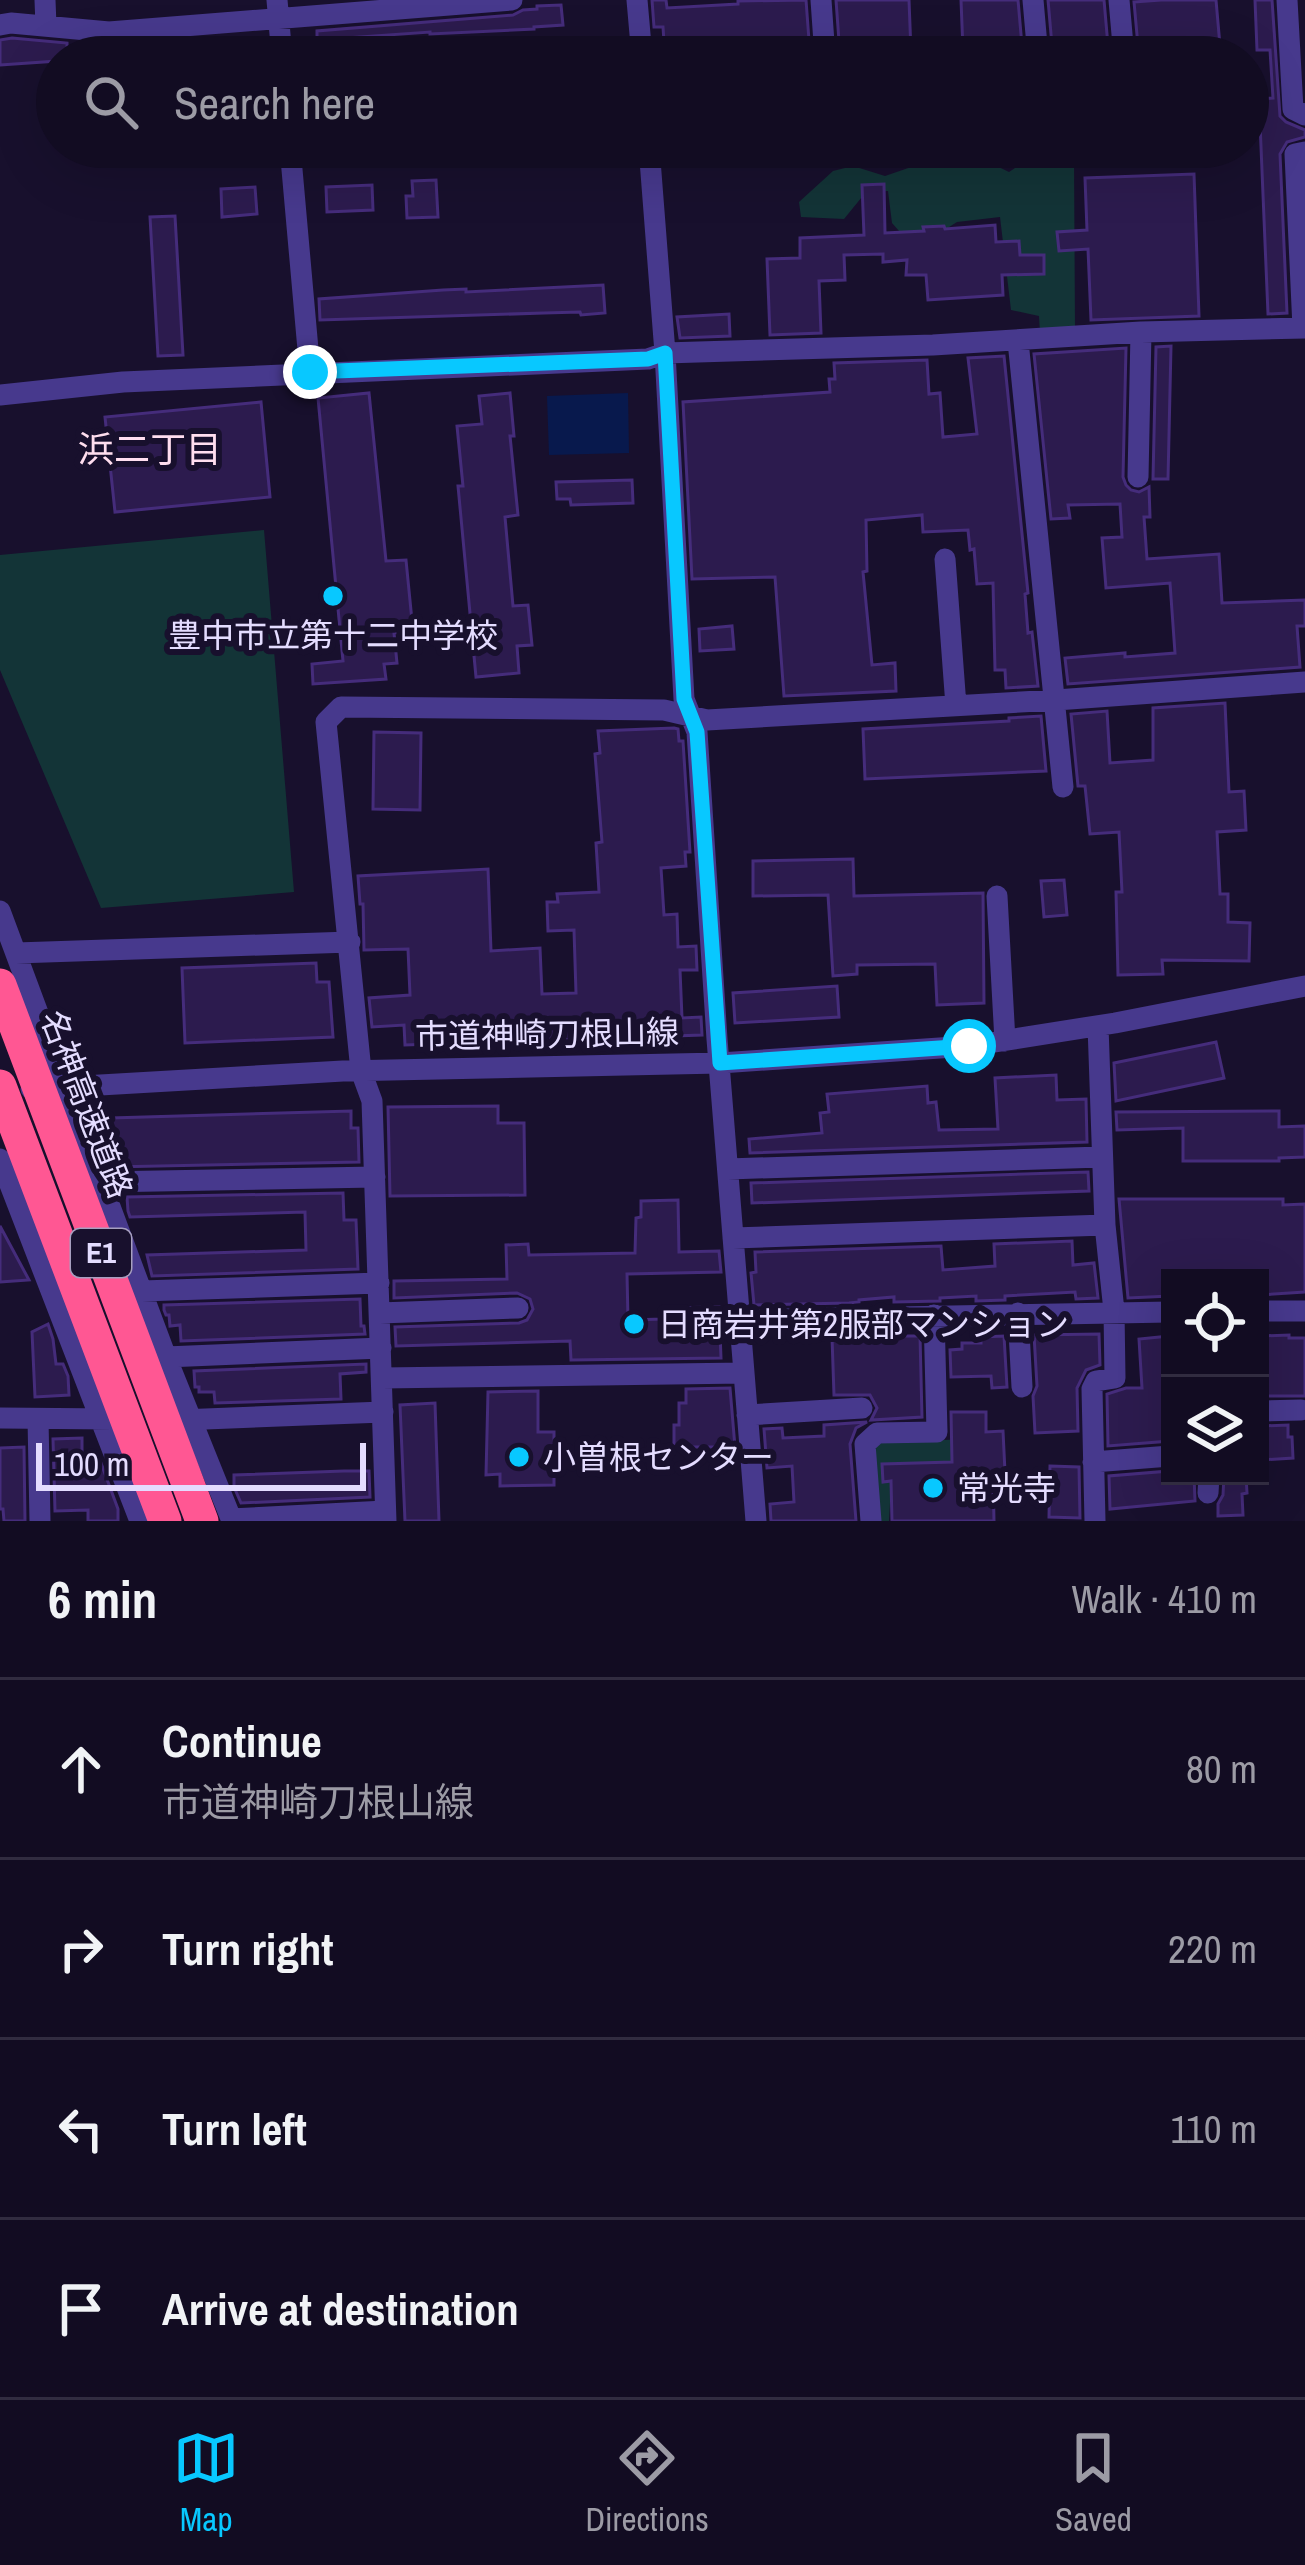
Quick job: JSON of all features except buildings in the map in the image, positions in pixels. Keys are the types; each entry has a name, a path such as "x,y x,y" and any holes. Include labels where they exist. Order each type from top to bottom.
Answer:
{"highway":[{"name":"名神高速道路","path":"0,985 222,1520"},
{"name":"E1","path":"0,1088 165,1521"}],"street":[{"path":"45,0 46,26"},
{"path":"0,25 109,32 278,8 512,0"},
{"path":"638,0 641,36"},
{"path":"820,0 823,36"},
{"path":"1034,0 1037,36"},
{"path":"1119,0 1122,36"},
{"path":"1287,0 1293,109 1305,115"},
{"path":"0,395 123,382 648,359 665,353 1304,328 1295,154 1305,152"},
{"path":"292,168 310,372"},
{"path":"651,168 684,699 697,732 756,1521"},
{"path":"1138,477 1141,332"},
{"path":"1018,341 1064,787"},
{"path":"945,559 956,706"},
{"path":"0,911 192,1420 222,1520 386,1516 372,1101 361,1071 326,722 341,707 664,710 707,720 1305,682"},
{"path":"998,896 1005,1041"},
{"path":"16,952 350,942"},
{"name":"市道神崎刀根山線","path":"0,1088 361,1071 720,1063 969,1046 1305,986"},
{"path":"1095,1521 1092,1389 1096,1381 1115,1378 1098,1026"},
{"path":"728,1169 1101,1156"},
{"path":"0,1159 140,1521"},
{"path":"101,1182 375,1177"},
{"path":"734,1238 1105,1225"},
{"path":"142,1291 379,1283"},
{"path":"380,1313 518,1308"},
{"path":"1269,1312 1305,1311"},
{"path":"740,1320 1161,1312"},
{"path":"1018,1313 1022,1387"},
{"path":"871,1521 865,1444 877,1433 937,1432 934,1315"},
{"path":"166,1357 381,1348"},
{"path":"382,1378 744,1373"},
{"path":"747,1415 862,1408"},
{"path":"1269,1411 1301,1411"},
{"path":"0,1418 192,1420 383,1412"},
{"path":"38,1419 40,1521"},
{"path":"1094,1462 1161,1457"}],"green space":[{"path":"845,168 885,176 908,168 1001,168 1009,172 1015,168 1074,168 1075,328 1040,333 1039,316 1011,310 1000,217 957,222 938,234 907,240 892,223 888,191 866,192 844,219 801,217 799,202 833,171"},
{"path":"264,530 294,892 101,908 0,670 0,555"},
{"path":"987,1438 989,1466 892,1467 889,1521 876,1521 871,1451 880,1443"}],"shaded area":[{"path":"628,393 629,453 549,455 547,396"}],"place":[{"name":"豊中市立第十二中学校","path":"333,596"},
{"name":"日商岩井第2服部マンション","path":"634,1324"},
{"name":"小曽根センター","path":"519,1457"},
{"name":"常光寺","path":"933,1488"}],"district":[{"name":"浜二丁目","path":"150,449"}],"route":[{"path":"310,372 648,359 665,353 684,699 697,732 720,1063 969,1046"}]}
